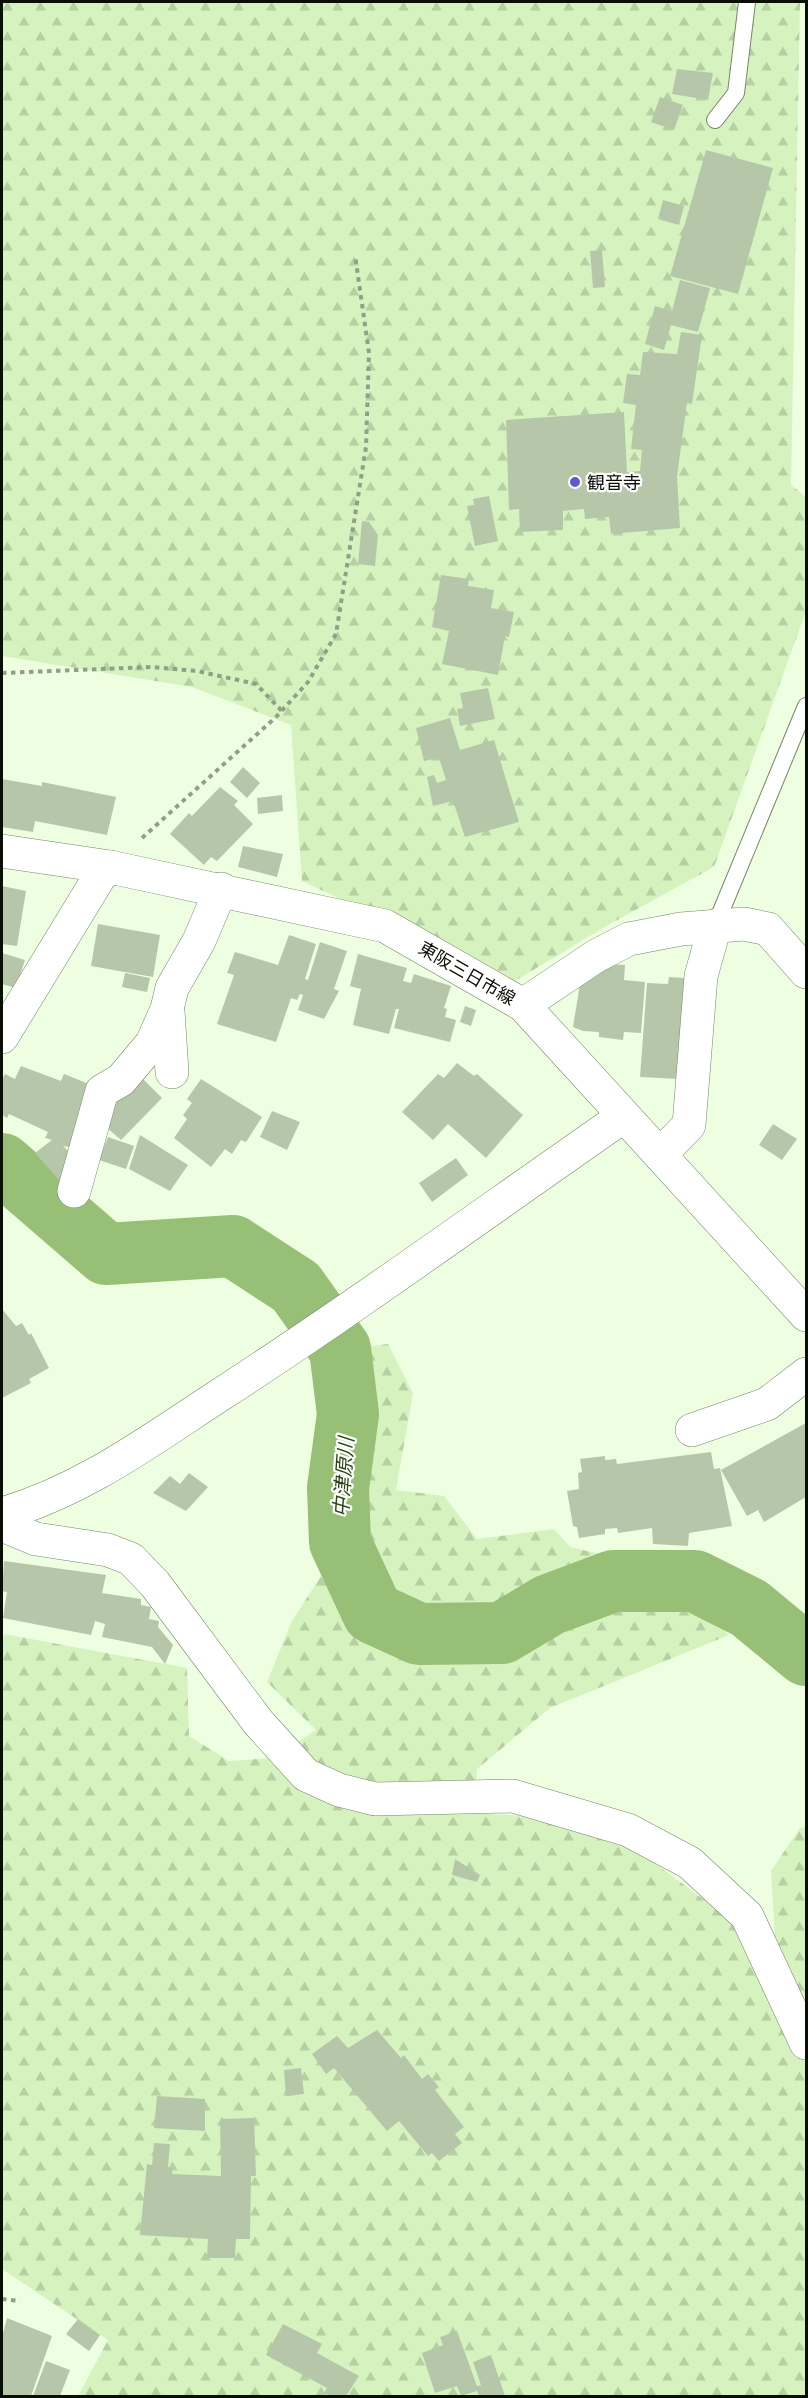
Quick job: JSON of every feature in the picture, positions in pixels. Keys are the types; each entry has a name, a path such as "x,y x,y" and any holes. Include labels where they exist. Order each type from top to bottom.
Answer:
{"street":[{"name":"東阪三日市線","path":"2,851 110,867 385,926 523,1005 807,1316"},
{"path":"2,1037 100,876 110,867"},
{"path":"74,1191 102,1091 121,1080 152,1043 167,1009 172,988 200,941 221,889"},
{"path":"523,1005 596,956 629,939 681,929 744,924 768,929 807,972"},
{"path":"660,1155 689,1125 701,976 715,926"},
{"path":"167,1009 172,1072"},
{"path":"2,1514 35,1504 87,1481 276,1358 624,1116"},
{"path":"692,1430 767,1404 807,1374"},
{"path":"2,1525 36,1539 108,1550 131,1559 155,1584 258,1722 306,1775 339,1790 375,1799 513,1796 628,1830 690,1863 747,1916 807,2043"}],"lane":[{"path":"715,120 736,93 747,2"},
{"path":"715,926 807,706"}],"path":[{"path":"110,867 282,711 309,682 336,634 366,447 369,353 355,255"},
{"path":"2,674 152,667 197,671 255,684 282,711"},
{"path":"2,2299 20,2301"}],"green space":[{"path":"2,2 800,2 791,485 806,497 806,611 714,867 608,925 515,981 302,881 291,725 192,687 2,656"},
{"path":"388,1344 413,1393 396,1490 444,1496 477,1539 554,1529 570,1547 600,1554 550,1590 582,1626 636,1594 687,1593 729,1635 550,1708 477,1769 474,1813 529,1816 640,1852 731,1920 775,1938 771,1871 800,1828 806,1827 806,2396 78,2396 108,2340 2,2269 2,1643 4,1634 187,1668 189,1736 229,1761 274,1758 316,1730 267,1682 292,1621 326,1568 362,1501 355,1348"}],"building":[{"path":"677,69 713,73 708,100 672,94"},
{"path":"660,97 683,105 674,130 651,122"},
{"path":"706,150 773,168 738,294 670,276"},
{"path":"663,200 684,206 679,225 658,219"},
{"path":"602,250 605,287 593,288 590,251"},
{"path":"680,280 710,288 698,332 671,325 664,350 645,344 655,306 672,311"},
{"path":"681,332 702,335 692,404 687,403 677,476 680,528 611,534 609,517 585,519 584,509 563,511 563,530 520,532 519,509 509,510 506,420 624,412 627,472 640,471 642,450 631,449 636,405 623,403 627,374 640,375 643,352 677,354"},
{"path":"489,496 498,541 475,546 467,506 474,505 473,499"},
{"path":"362,521 369,522 378,535 375,566 358,564"},
{"path":"441,575 469,579 468,586 494,590 491,608 514,612 509,637 505,636 498,675 442,664 449,631 432,627"},
{"path":"488,688 495,719 460,726 457,709 463,708 460,693"},
{"path":"450,718 460,750 494,740 519,822 465,837 453,801 433,806 427,777 434,775 437,783 446,780 439,758 424,761 416,728"},
{"path":"243,767 260,783 247,798 230,782"},
{"path":"2,779 42,786 42,782 116,797 107,835 35,821 33,832 2,827"},
{"path":"220,787 238,801 234,805 253,824 217,861 211,857 204,865 170,834 189,813 192,816"},
{"path":"282,795 283,811 258,814 257,798"},
{"path":"243,846 283,854 277,877 238,867"},
{"path":"2,886 26,891 17,946 2,944"},
{"path":"98,924 160,935 153,977 91,966"},
{"path":"289,935 316,944 305,979 308,980 320,942 347,951 334,989 339,991 324,1019 298,1010 303,995 300,994 297,1000 291,998 276,1042 217,1024 234,975 227,973 235,952 278,965"},
{"path":"2,953 25,960 16,988 2,984"},
{"path":"358,954 407,968 403,981 411,983 414,974 451,986 444,1008 447,1009 445,1017 456,1020 450,1042 394,1028 399,1009 396,1009 389,1034 353,1025 361,989 350,986"},
{"path":"608,964 625,965 624,980 645,982 641,1033 624,1032 623,1040 599,1037 599,1032 583,1031 573,1027 580,984"},
{"path":"125,973 150,978 147,992 122,987"},
{"path":"669,977 684,978 684,984 688,985 678,1079 640,1077 647,983 668,984"},
{"path":"465,1006 476,1010 471,1026 460,1022"},
{"path":"457,1063 474,1076 477,1074 523,1115 486,1158 448,1124 433,1140 402,1112 438,1074 444,1078"},
{"path":"21,1066 61,1081 64,1074 89,1084 75,1148 63,1146 80,1162 59,1180 35,1153 52,1140 45,1138 48,1132 9,1114 7,1118 2,1115 2,1080 5,1074 15,1079"},
{"path":"138,1074 162,1098 121,1140 96,1118"},
{"path":"201,1079 262,1117 246,1142 241,1140 232,1154 225,1149 211,1167 174,1138 187,1119 183,1115 192,1103 187,1099"},
{"path":"272,1111 300,1122 287,1150 260,1137"},
{"path":"773,1124 797,1139 782,1160 759,1145"},
{"path":"140,1135 188,1165 170,1191 129,1169"},
{"path":"108,1137 134,1146 126,1169 99,1160"},
{"path":"456,1158 468,1175 432,1202 419,1183"},
{"path":"2,1309 16,1326 22,1323 29,1335 31,1333 49,1368 29,1379 31,1383 2,1398"},
{"path":"806,1423 806,1497 764,1522 758,1510 747,1516 721,1470"},
{"path":"711,1452 714,1469 720,1468 732,1526 689,1533 688,1546 653,1544 652,1528 618,1533 617,1528 605,1529 605,1534 579,1538 577,1527 573,1526 567,1491 579,1489 578,1473 582,1472 580,1459 605,1456 605,1460 616,1459 617,1464"},
{"path":"189,1473 208,1487 186,1511 153,1493 170,1476 180,1484"},
{"path":"4,1561 106,1575 102,1593 141,1599 141,1605 151,1607 149,1619 159,1621 158,1627 173,1645 165,1664 152,1647 102,1637 105,1624 95,1621 91,1635 3,1618 7,1592 2,1591"},
{"path":"455,1859 480,1875 477,1882 452,1875"},
{"path":"377,2030 401,2058 404,2055 422,2079 428,2074 439,2087 435,2090 464,2127 455,2134 462,2143 439,2161 432,2153 428,2156 399,2121 387,2131 334,2068 326,2074 312,2054 337,2036 348,2048"},
{"path":"301,2068 304,2094 286,2096 284,2070"},
{"path":"157,2096 205,2099 205,2131 154,2128"},
{"path":"254,2118 256,2176 251,2176 250,2239 236,2239 235,2258 207,2258 208,2239 140,2235 147,2164 152,2165 154,2143 170,2144 168,2167 173,2167 172,2174 221,2176 220,2119"},
{"path":"7,2318 52,2336 31,2396 2,2396 2,2337"},
{"path":"78,2319 100,2335 89,2351 66,2334"},
{"path":"283,2324 322,2344 317,2353 359,2376 346,2396 330,2396 324,2393 327,2388 266,2355"},
{"path":"457,2331 477,2386 481,2385 473,2362 491,2355 505,2396 479,2396 477,2391 461,2396 457,2386 435,2393 422,2353 443,2345 440,2337"},
{"path":"46,2361 70,2370 60,2396 33,2396"}],"waterway":[{"name":"中津原川","path":"2,1164 106,1254 233,1246 296,1287 340,1349 348,1414 338,1488 340,1542 373,1613 419,1634 502,1633 549,1605 613,1581 695,1581 749,1608 806,1655"}],"place":[{"name":"観音寺","path":"575,482"}]}
